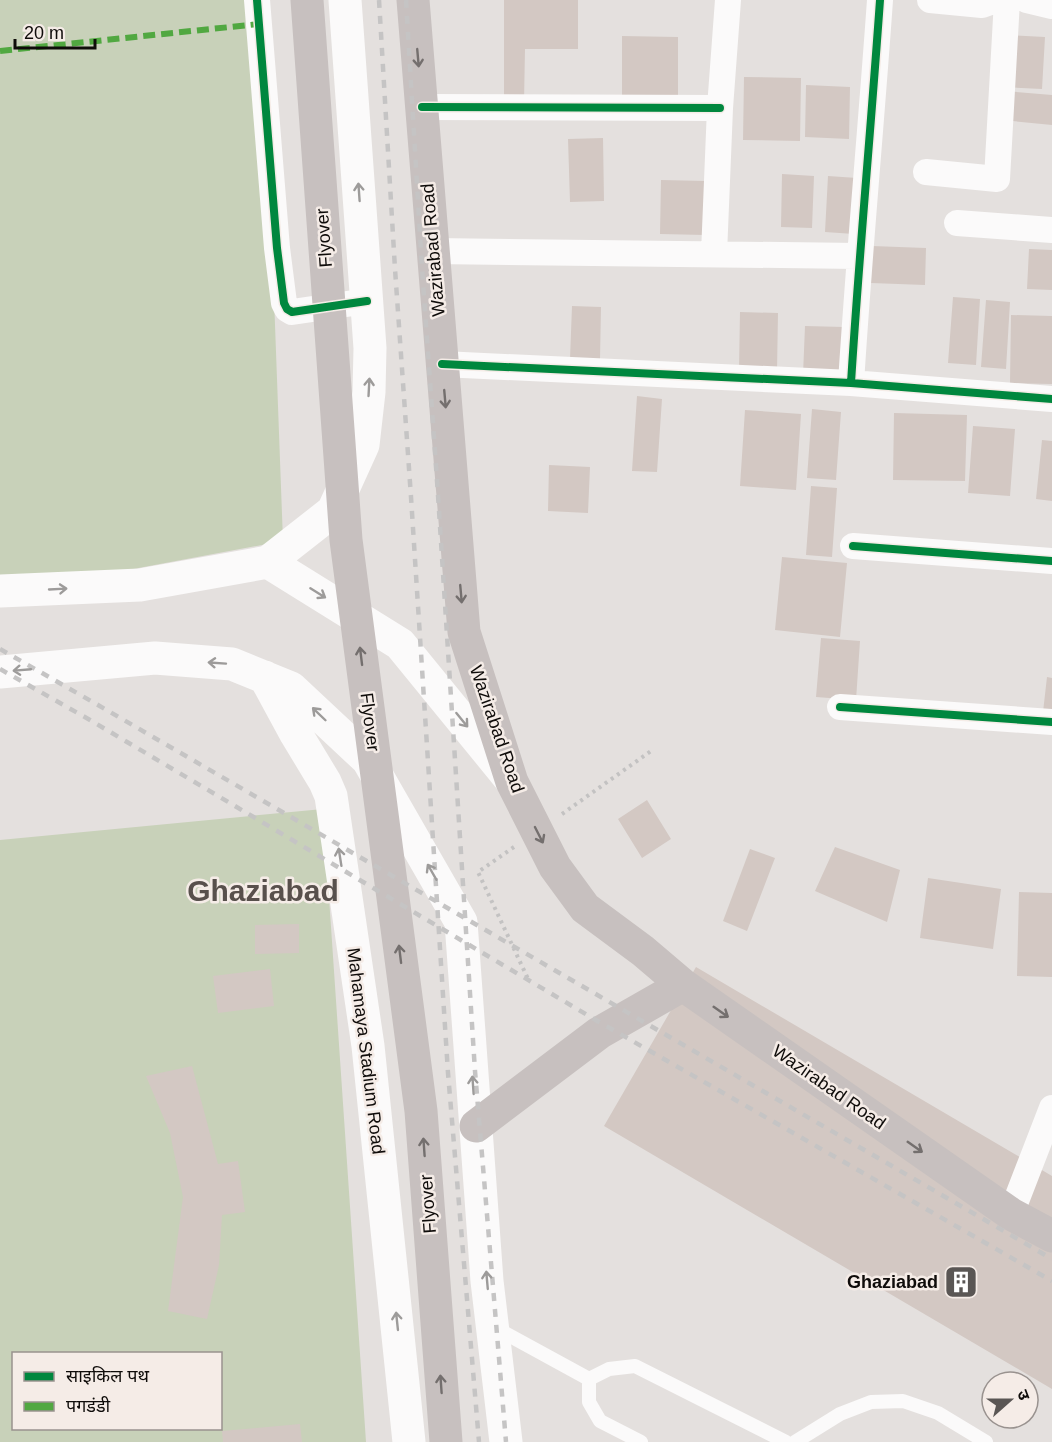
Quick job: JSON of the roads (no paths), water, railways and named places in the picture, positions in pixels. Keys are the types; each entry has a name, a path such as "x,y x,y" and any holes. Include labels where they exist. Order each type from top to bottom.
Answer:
{"highway":[{"name":"Flyover","path":"307,0 346,540 421,1111 446,1442"},
{"name":"Wazirabad Road","path":"413,0 464,632 512,782 555,867 585,908 644,951 683,986 1011,1214 1052,1236"},
{"path":"476,1126 599,1033 683,986"}],"main road":[{"path":"0,591 140,585 268,562 333,511 363,445 369,392 370,348 345,0"},
{"path":"268,562 400,644 512,782"},
{"path":"0,672 155,658 232,664 291,688 368,760 461,922 487,1281 506,1442"},
{"name":"Mahamaya Stadium Road","path":"265,677 331,796 368,1046 409,1442"}],"street":[{"path":"257,0 277,248 284,303 292,312 367,301"},
{"path":"714,254 720,108 728,0"},
{"path":"851,382 880,0"},
{"path":"930,0 982,5 996,0"},
{"path":"926,172 997,179 1007,0"},
{"path":"1028,0 1052,6"},
{"path":"422,107 720,108"},
{"path":"957,223 1052,230"},
{"path":"433,250 859,256"},
{"path":"442,364 851,382 1052,399"},
{"path":"853,546 1052,561"},
{"path":"840,707 1052,722"},
{"path":"1011,1214 1052,1108"}],"lane":[{"path":"492,1326 590,1379"},
{"path":"590,1379 609,1369 635,1366 786,1442"},
{"path":"590,1379 590,1402 600,1421 641,1442"},
{"path":"795,1442 840,1414 860,1406 871,1402 903,1401 938,1413 986,1442"}],"railway":[{"path":"379,0 448,1073 479,1442"},
{"path":"406,0 475,1071 506,1442"},
{"path":"0,649 1052,1259"},
{"path":"0,669 594,1019 1052,1281"}],"place":[{"name":"Ghaziabad","path":"961,1282"}],"district":[{"name":"Ghaziabad","path":"263,890"}]}
